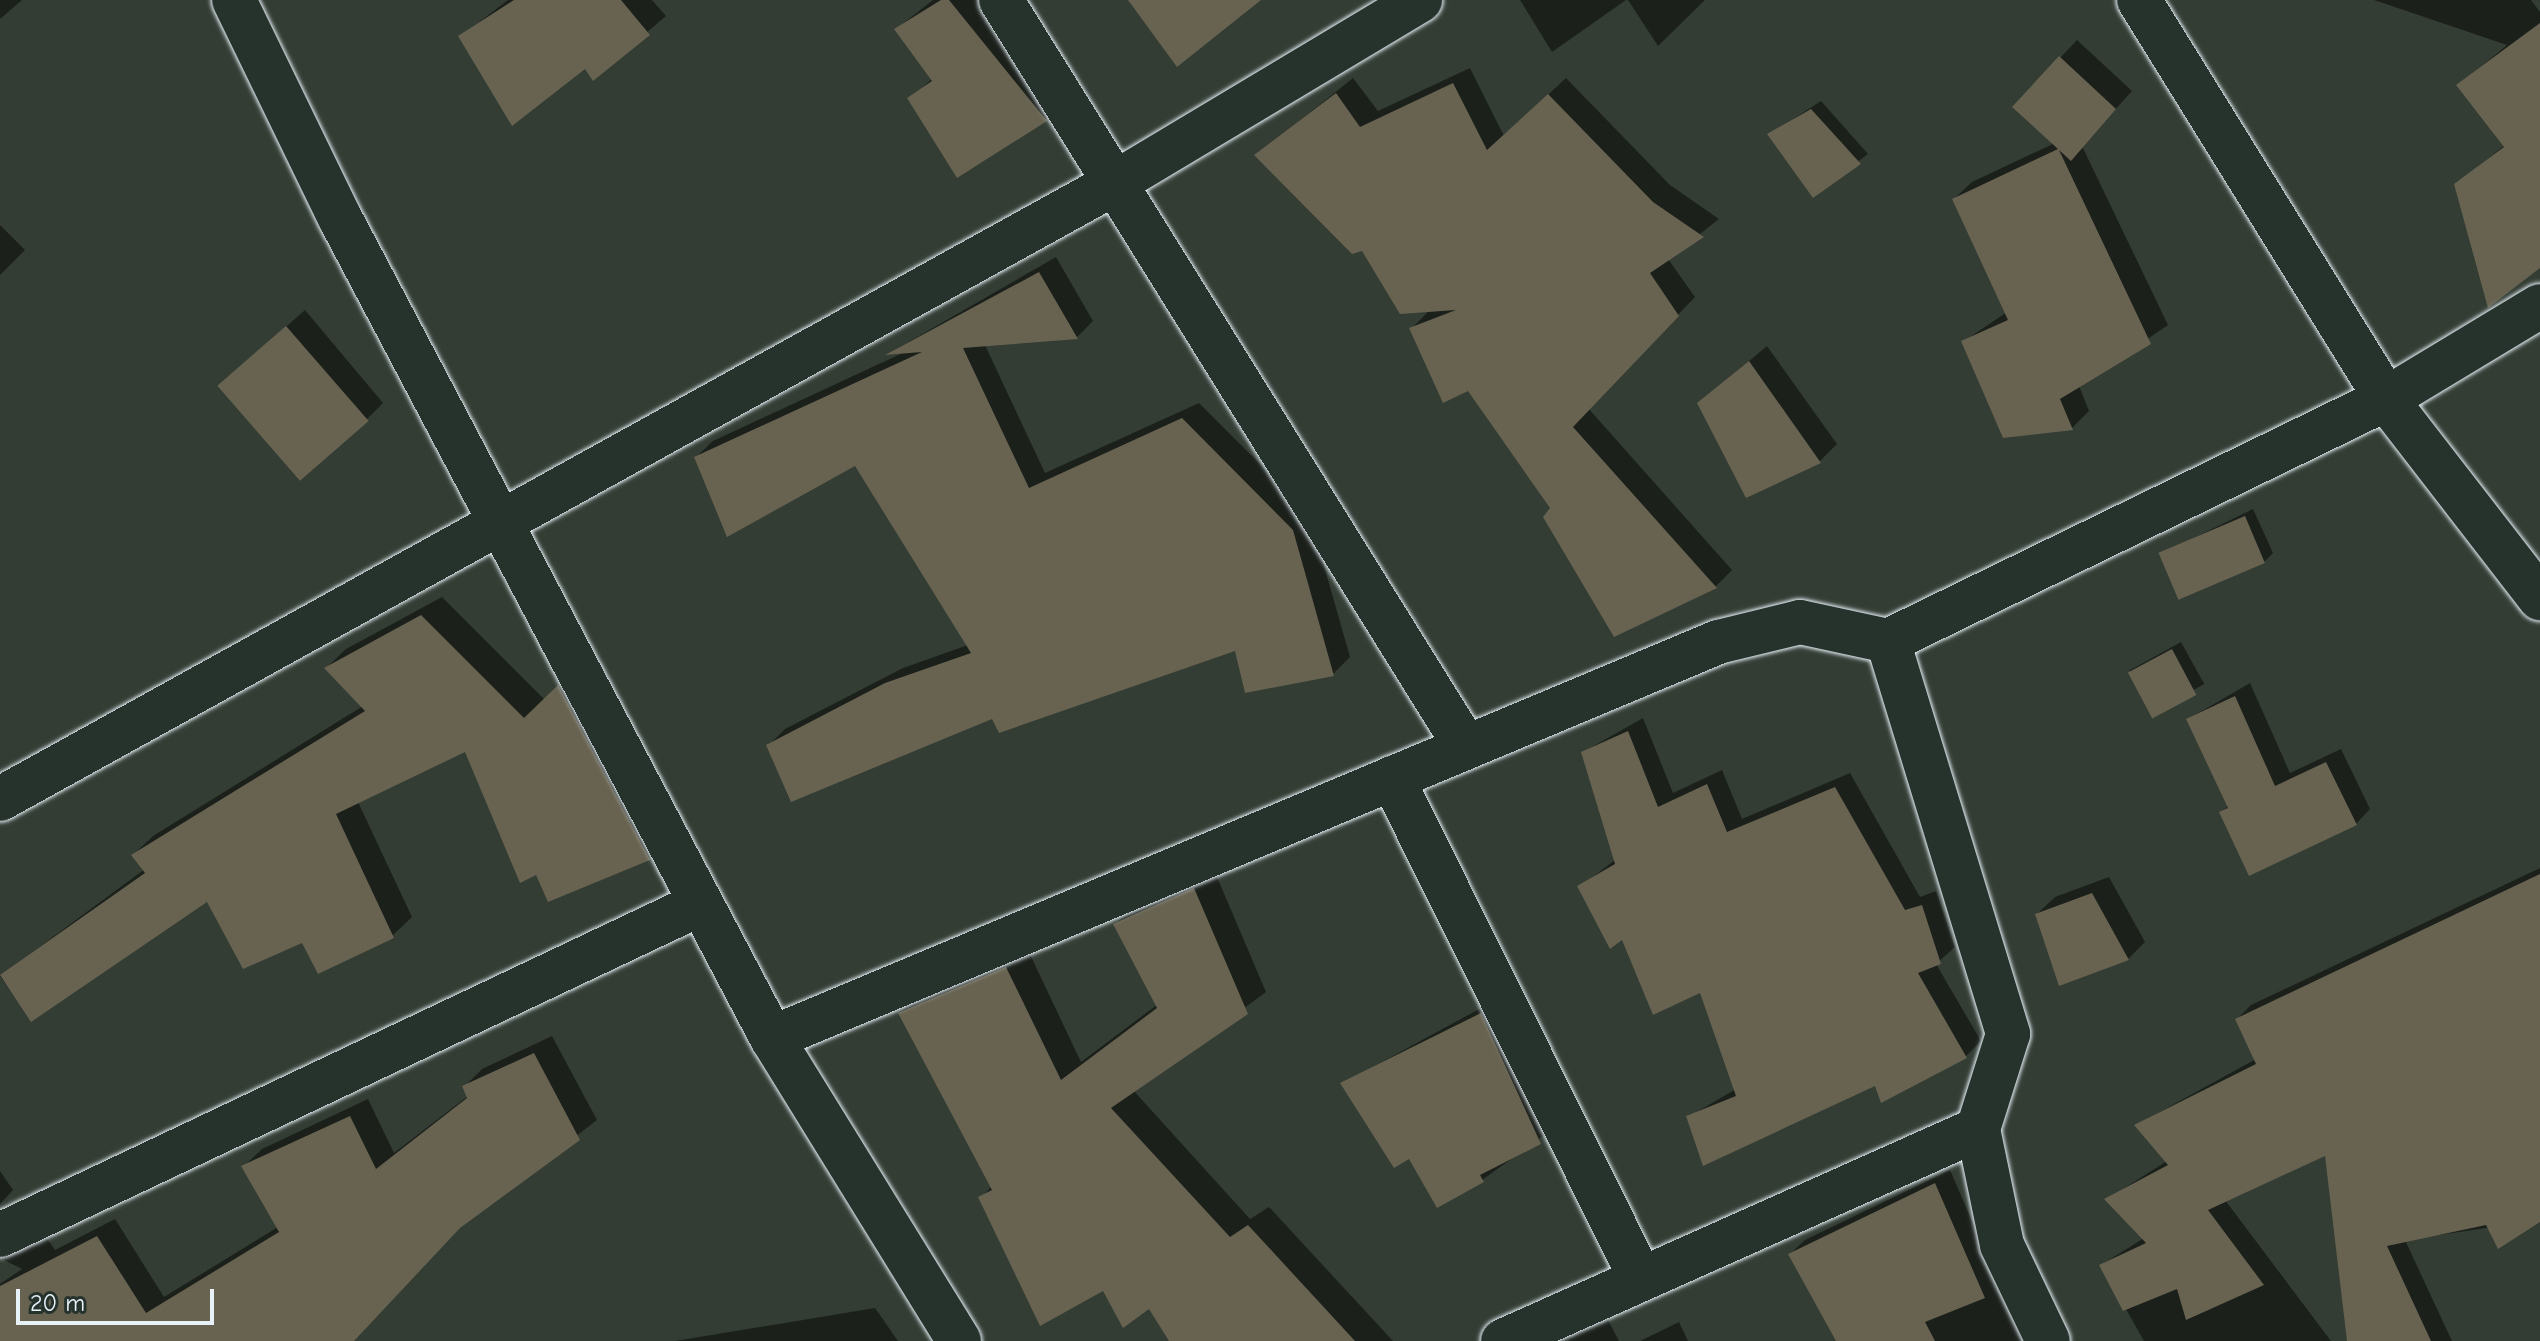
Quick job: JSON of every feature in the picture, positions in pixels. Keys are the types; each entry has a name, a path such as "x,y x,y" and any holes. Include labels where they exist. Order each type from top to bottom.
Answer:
{"street":[{"path":"234,0 501,522 772,1038 959,1341"},
{"path":"1001,0 1466,747"},
{"path":"0,799 1113,184 1420,0"},
{"path":"2139,0 2386,399 2540,598"},
{"path":"772,1038 1718,642 1800,622 1888,641 2386,399 2540,306"},
{"path":"1888,641 2008,1034 1978,1129 2002,1245 2048,1341"},
{"path":"1392,778 1640,1277"},
{"path":"0,1235 700,904"},
{"path":"1503,1341 1640,1277 1978,1129"}],"building":[{"path":"514,0 621,0 650,35 593,81 585,69 512,126 458,36"},
{"path":"941,0 949,0 1047,121 957,178 907,98 932,81 894,29"},
{"path":"1128,0 1261,0 1177,67"},
{"path":"2540,23 2540,268 2488,308 2454,184 2504,147 2456,85"},
{"path":"2059,56 2116,109 2071,161 2059,150 2151,344 2060,399 2073,430 2003,438 1961,341 2008,320 1952,199 2058,149 2012,107"},
{"path":"1453,83 1487,150 1548,94 1653,202 1704,237 1650,273 1679,316 1573,427 1717,588 1614,637 1543,517 1550,508 1468,391 1443,403 1409,328 1456,310 1400,314 1362,251 1352,254 1254,155 1336,93 1360,127"},
{"path":"1811,109 1861,164 1813,198 1767,134"},
{"path":"1039,272 1078,339 963,348 1029,488 1182,418 1293,530 1334,676 1245,693 1235,651 999,733 992,719 791,802 766,745 885,683 971,653 855,466 727,537 694,457 922,352 885,355"},
{"path":"286,326 369,421 300,481 217,386"},
{"path":"1749,361 1821,463 1746,498 1697,403"},
{"path":"2245,516 2265,563 2178,600 2158,553"},
{"path":"421,615 524,718 558,685 650,860 548,902 536,875 520,883 465,752 336,814 394,938 318,974 302,943 243,969 207,902 31,1022 0,975 145,873 131,855 365,711 324,668"},
{"path":"2172,649 2196,695 2152,718 2128,672"},
{"path":"2235,696 2275,786 2326,762 2357,825 2249,876 2219,812 2228,808 2186,719"},
{"path":"1628,731 1658,807 1707,784 1727,832 1835,787 1905,910 1922,905 1941,964 1918,973 1967,1058 1881,1103 1875,1086 1703,1166 1686,1116 1736,1096 1700,993 1653,1015 1622,940 1610,949 1577,886 1615,864 1581,752"},
{"path":"2540,874 2540,1222 2498,1249 2486,1225 2387,1246 2431,1341 2347,1341 2325,1156 2208,1210 2264,1285 2186,1320 2177,1289 2123,1311 2099,1265 2146,1243 2104,1199 2168,1165 2134,1125 2256,1064 2235,1019"},
{"path":"1194,888 1248,1014 1111,1108 1230,1237 1248,1225 1355,1341 1169,1341 1149,1309 1123,1328 1103,1291 1040,1326 978,1197 992,1190 898,1013 1006,967 1061,1080 1157,1008 1113,924"},
{"path":"2092,893 2129,960 2059,986 2035,914"},
{"path":"1481,1013 1541,1144 1480,1175 1484,1182 1437,1208 1409,1159 1394,1168 1340,1083"},
{"path":"534,1053 580,1140 460,1228 354,1341 0,1341 0,1286 97,1236 146,1313 279,1232 241,1166 350,1116 376,1169 467,1098 462,1086"},
{"path":"1935,1183 1985,1298 1925,1322 1935,1341 1836,1341 1788,1254"}]}
